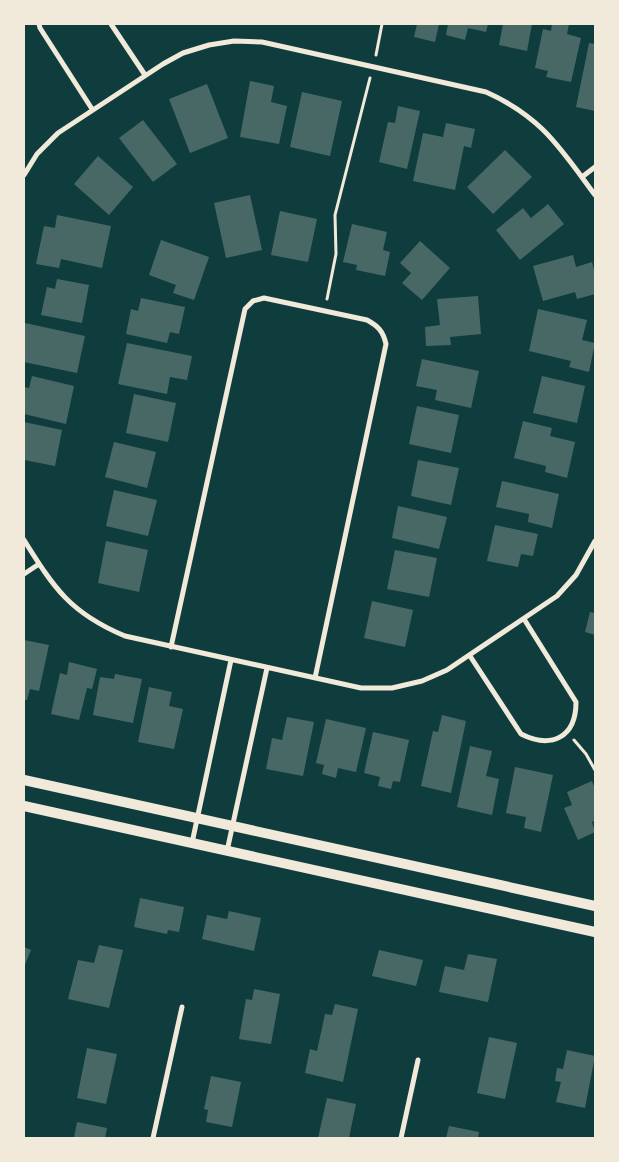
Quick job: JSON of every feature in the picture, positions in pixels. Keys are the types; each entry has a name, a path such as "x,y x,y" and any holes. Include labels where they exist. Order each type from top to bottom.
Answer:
{"main road":[{"path":"24,780 595,906"},
{"path":"24,806 595,932"}],"street":[{"path":"39,24 92,109"},
{"path":"111,24 145,75"},
{"path":"24,174 37,154 58,132 145,75 183,53 209,45 234,41 262,42 486,92 507,101 538,123 595,195"},
{"path":"582,177 595,167"},
{"path":"171,647 245,309 253,301 264,298 367,320 380,329 386,344 315,678"},
{"path":"24,540 55,588 76,610 99,625 125,636 361,688 392,688 422,682 470,656 557,596 576,575 595,541"},
{"path":"24,574 39,564"},
{"path":"470,656 520,734 532,740 558,739 572,723 576,702 524,619"},
{"path":"192,843 231,660"},
{"path":"227,851 267,668"},
{"path":"154,1138 182,1007"},
{"path":"401,1138 418,1060"}],"path":[{"path":"324,311 336,254 335,215 373,67 382,24"},
{"path":"566,731 586,754 595,770"}],"building":[{"path":"417,24 439,24 435,42 414,37"},
{"path":"448,24 488,24 486,32 468,28 465,40 446,35"},
{"path":"503,24 532,24 527,51 499,45"},
{"path":"552,24 569,24 567,34 581,38 571,82 546,77 548,71 535,68 543,29 551,31"},
{"path":"589,43 595,44 595,111 576,107"},
{"path":"250,81 274,86 271,102 287,106 279,144 240,137"},
{"path":"207,84 228,138 190,153 169,99"},
{"path":"302,92 342,101 330,156 290,147"},
{"path":"398,106 420,111 407,169 379,162 388,122 395,123"},
{"path":"143,120 177,164 153,182 119,138"},
{"path":"446,123 475,129 471,148 464,146 455,190 413,181 423,133 443,137"},
{"path":"505,150 532,177 493,214 467,187"},
{"path":"98,156 133,187 109,215 74,184"},
{"path":"250,195 262,250 226,258 214,203"},
{"path":"548,204 564,224 520,260 496,230 523,208 531,218"},
{"path":"280,211 317,219 308,262 271,255"},
{"path":"57,215 111,226 102,268 61,259 59,268 36,264 44,226 55,228"},
{"path":"352,224 387,232 383,250 390,252 385,276 356,270 357,265 343,262"},
{"path":"161,240 209,257 194,300 173,293 176,285 149,275"},
{"path":"420,241 450,268 422,300 402,283 411,273 400,263"},
{"path":"573,255 576,267 592,262 595,274 595,294 577,299 575,292 543,301 533,266"},
{"path":"57,279 89,285 82,323 41,315 47,287 55,289"},
{"path":"478,296 481,334 450,337 451,345 426,346 425,327 440,325 437,299"},
{"path":"141,298 185,307 179,334 170,332 167,343 126,334 131,309 138,311"},
{"path":"538,309 587,320 582,340 595,343 589,372 569,367 571,361 529,351"},
{"path":"25,323 85,336 77,373 24,362"},
{"path":"127,343 192,356 187,380 170,377 167,394 118,384"},
{"path":"422,359 479,371 471,408 435,400 437,390 416,386"},
{"path":"32,376 74,386 66,424 24,414 24,387 29,388"},
{"path":"542,376 585,386 577,423 533,413"},
{"path":"134,394 176,403 168,442 126,433"},
{"path":"417,406 459,415 451,453 409,444"},
{"path":"523,421 552,428 550,436 575,442 567,478 545,472 546,466 514,458"},
{"path":"24,422 62,430 55,466 24,460"},
{"path":"114,442 156,452 147,488 105,477"},
{"path":"418,460 459,468 451,505 411,496"},
{"path":"502,481 559,494 552,528 528,522 529,514 496,507"},
{"path":"114,490 157,500 148,536 106,526"},
{"path":"398,506 447,517 439,549 392,538"},
{"path":"495,525 538,534 533,556 521,554 518,567 487,561"},
{"path":"106,541 148,550 139,592 98,583"},
{"path":"395,550 437,558 429,597 387,589"},
{"path":"372,601 413,610 405,647 364,638"},
{"path":"590,612 595,613 595,635 585,632"},
{"path":"24,640 49,645 39,691 30,689 27,700 24,700"},
{"path":"69,662 97,669 92,689 87,688 79,720 51,714 60,673 67,675"},
{"path":"115,674 142,679 133,723 93,715 100,677 114,679"},
{"path":"149,687 172,692 169,706 183,709 174,749 138,742"},
{"path":"442,715 466,721 451,793 421,786 433,731 438,732"},
{"path":"287,717 314,722 303,776 266,769 272,738 282,740"},
{"path":"326,719 366,728 356,772 338,768 336,778 322,774 324,765 316,763"},
{"path":"373,732 409,740 400,782 393,781 391,789 378,786 380,777 364,773"},
{"path":"470,746 492,751 486,776 499,779 492,815 457,807"},
{"path":"515,767 553,775 541,832 524,828 526,817 506,813"},
{"path":"592,781 595,789 595,821 592,822 595,832 578,840 564,808 572,805 567,792"},
{"path":"140,898 184,907 179,932 168,930 167,934 134,927"},
{"path":"229,911 261,918 254,951 202,939 207,915 227,919"},
{"path":"99,945 123,950 109,1008 68,999 78,960 94,963"},
{"path":"24,947 31,950 24,967"},
{"path":"379,950 423,960 416,986 372,976"},
{"path":"468,954 497,959 488,1002 439,992 445,966 464,970"},
{"path":"254,989 280,994 271,1044 239,1039 246,999 252,1000"},
{"path":"335,1004 358,1009 343,1082 305,1073 310,1049 317,1051 325,1014 332,1015"},
{"path":"489,1037 517,1043 505,1099 477,1093"},
{"path":"87,1048 117,1054 106,1104 77,1098"},
{"path":"567,1050 595,1056 585,1108 556,1102 561,1082 555,1081 557,1068 563,1069"},
{"path":"211,1076 241,1082 232,1127 206,1122 208,1110 204,1109"},
{"path":"327,1098 356,1104 349,1138 318,1138"},
{"path":"77,1122 107,1128 105,1138 74,1138"},
{"path":"449,1126 479,1132 478,1138 446,1138"}]}
